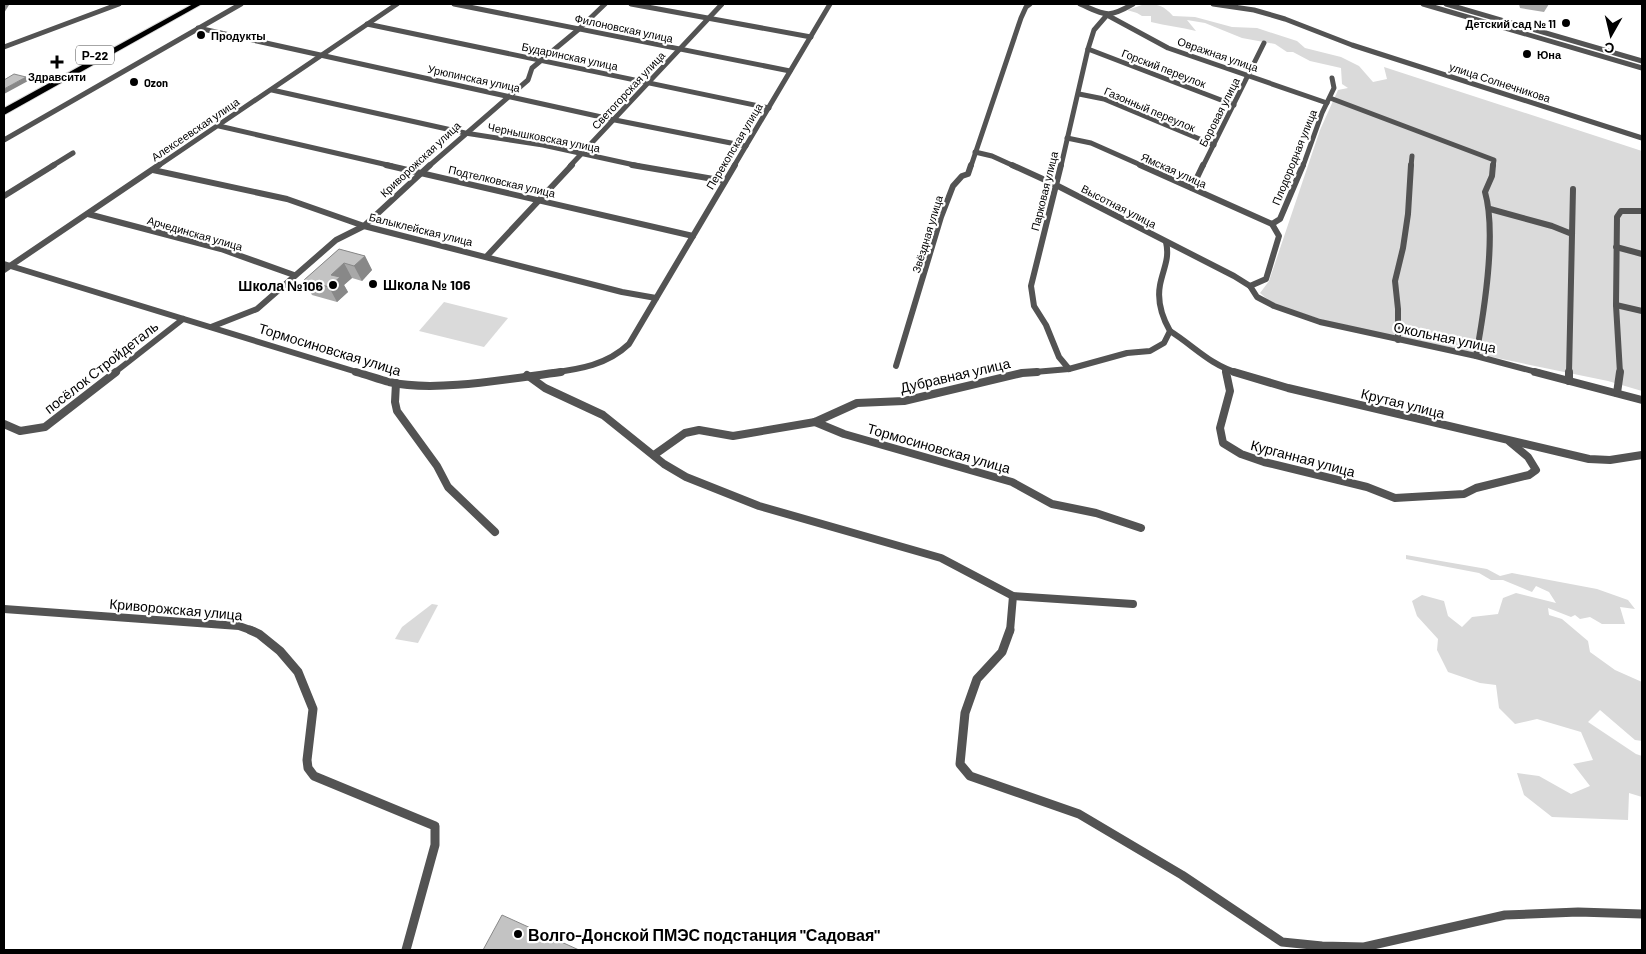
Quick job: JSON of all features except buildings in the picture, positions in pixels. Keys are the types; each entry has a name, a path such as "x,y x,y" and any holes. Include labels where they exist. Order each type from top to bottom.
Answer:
{"highway":[{"name":"Р-22","path":"4,105 186,4"},
{"name":"Р-22","path":"4,112 198,4"}],"street":[{"path":"4,47 119,4"},
{"path":"4,140 241,4"},
{"name":"Алексеевская улица","path":"4,270 7,265 88,214 398,4"},
{"name":"Филоновская улица","path":"454,4 790,71"},
{"name":"Криворожская улица","path":"211,327 257,309 294,275 349,232 364,226 465,133 528,80 532,68 579,29 605,4"},
{"path":"631,4 811,37"},
{"name":"Светогорская улица","path":"487,256 722,4"},
{"name":"Перекопская улица","path":"656,298 830,4"},
{"name":"Звёздная улица","path":"896,366 941,217 953,186 962,176 968,174 1021,18 1026,7 1030,4"},
{"name":"Овражная улица","path":"1080,4 1107,15 1168,48 1452,143 1494,160 1492,176 1485,192 1490,209"},
{"path":"1107,15 1121,11 1133,4"},
{"name":"улица Солнечникова","path":"1213,4 1246,9 1285,19 1352,45 1642,138"},
{"path":"1246,9 1250,4"},
{"path":"1423,4 1642,68"},
{"path":"1446,4 1642,61"},
{"name":"Парковая улица","path":"1069,368 1059,357 1046,325 1034,306 1031,286 1079,94 1088,49 1094,30 1107,15"},
{"name":"Бударинская улица","path":"366,24 768,108"},
{"name":"Урюпинская улица","path":"198,28 509,95 615,120 746,146"},
{"name":"Боровая улица","path":"1192,188 1264,44"},
{"name":"Горский переулок","path":"1088,49 1234,105"},
{"name":"Плодородная улица","path":"1250,286 1266,279 1280,236 1272,224 1280,219 1302,169 1322,113 1334,88 1332,78"},
{"name":"Чернышковская улица","path":"272,90 465,133 543,145 725,182"},
{"name":"Газонный переулок","path":"1079,94 1104,99 1214,145"},
{"name":"Подтелковская улица","path":"219,126 693,236"},
{"name":"Ямская улица","path":"1067,138 1091,144 1272,224"},
{"name":"Высотная улица","path":"975,152 992,156 1056,185 1250,286"},
{"path":"4,196 73,153"},
{"path":"1398,340 1398,308 1395,281 1403,248 1408,214 1412,156"},
{"name":"Балыклейская улица","path":"153,170 277,198 326,211 364,226 622,292 656,298"},
{"path":"1569,381 1573,189"},
{"path":"1476,356 1483,318 1490,209 1552,226 1572,234"},
{"path":"1617,393 1620,373 1616,305 1617,217 1621,210 1642,211"},
{"name":"Арчединская улица","path":"88,214 221,249 294,275"},
{"path":"1166,242 1170,253 1159,289 1159,308 1170,331"},
{"path":"1616,247 1642,254"},
{"name":"Тормосиновская улица","path":"7,265 396,383 436,386 590,366 617,356 629,344 656,298"},
{"name":"Окольная улица","path":"1250,286 1257,297 1274,306 1320,322 1476,356 1642,400"},
{"path":"1616,305 1642,311"},
{"name":"посёлок Стройдеталь","path":"4,424 20,431 45,427 183,319"},
{"name":"Дубравная улица","path":"654,455 685,433 699,430 733,436 815,422 857,403 904,401 1022,372 1069,368 1092,364 1127,353 1150,351 1164,343 1170,331"},
{"name":"Крутая улица","path":"1170,331 1189,343 1208,360 1225,369 1288,388 1589,459 1610,460 1642,456"},
{"name":"Курганная улица","path":"1225,369 1230,391 1220,428 1224,443 1241,454 1264,462 1367,487 1395,498 1464,494 1476,488 1529,475 1536,470 1528,458 1509,440"},
{"path":"527,375 544,388 603,415 664,464 686,477 759,506 941,558 1013,596 1133,604"},
{"path":"396,383 395,402 397,412 437,466 448,487 495,532"},
{"name":"Тормосиновская улица","path":"815,422 844,434 1012,482 1052,504 1096,513 1141,528"},
{"path":"1013,596 1010,631 1002,652 977,678 965,713 960,764 970,776 1079,814 1182,875 1282,942 1322,946 1364,947 1505,915 1578,912 1642,914"},
{"name":"Криворожская улица","path":"4,609 239,626 259,634 280,651 298,672 314,709 307,760 308,768 314,776 435,826 436,845 406,950"}],"shaded area":[{"path":"1145,4 1161,6 1173,16 1195,17 1232,27 1257,28 1297,41 1305,48 1341,57 1359,66 1373,82 1387,79 1384,67 1642,151 1642,391 1608,381 1342,326 1273,304 1260,293 1269,281 1320,130 1338,90 1348,88 1342,84 1341,68 1310,61 1293,52 1287,52 1275,44 1242,38 1205,23 1187,20 1196,31 1151,22 1151,16 1142,16 1127,10"},
{"path":"444,302 508,318 484,347 419,331"},
{"path":"1406,555 1487,569 1500,576 1512,573 1597,589 1628,600 1635,609 1620,607 1625,624 1602,624 1590,617 1580,619 1575,615 1571,617 1548,608 1549,615 1562,619 1588,641 1590,652 1615,670 1642,682 1642,741 1635,740 1600,710 1588,722 1636,754 1642,756 1642,797 1629,793 1628,820 1552,817 1524,795 1517,773 1539,776 1571,794 1590,786 1573,764 1593,760 1581,732 1537,719 1515,724 1499,708 1496,685 1480,683 1448,672 1437,650 1438,639 1417,616 1412,601 1422,595 1444,601 1448,616 1462,627 1472,617 1498,614 1503,598 1516,593 1556,603 1549,592 1536,586 1532,592 1503,580 1491,580 1479,573 1406,559"},
{"path":"432,604 438,605 418,643 395,639 402,627"}],"place":[{"name":"Детский сад № 11","path":"1566,23"},
{"name":"Продукты","path":"201,35"},
{"name":"Юна","path":"1527,54"},
{"name":"Здравсити","path":"57,62"},
{"name":"Ozon","path":"134,82"},
{"name":"Школа № 106","path":"373,284"},
{"name":"Школа №106","path":"333,285"},
{"name":"Волго-Донской ПМЭС подстанция \"Садовая\"","path":"518,934"}]}
